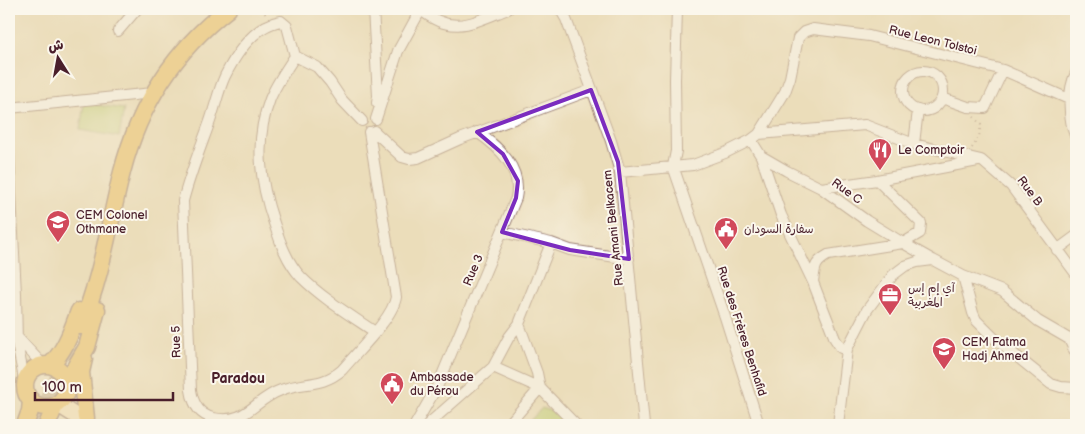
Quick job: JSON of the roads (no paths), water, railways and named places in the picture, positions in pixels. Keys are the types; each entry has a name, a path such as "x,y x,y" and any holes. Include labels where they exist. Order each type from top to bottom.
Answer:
{"main road":[{"path":"84,423 76,416 56,405 42,407 35,404 25,391 25,384 31,371 47,365 64,347 81,304 103,214 153,94 166,72 187,46 228,9"},
{"path":"81,326 93,296 123,169"},
{"path":"84,423 81,372 111,256 120,197 119,187"},
{"path":"47,425 56,405 65,397 68,382 87,347"},
{"path":"47,365 61,370 78,396 84,423"},
{"path":"25,425 30,411 31,400"}],"street":[{"path":"118,31 137,9"},
{"path":"372,132 378,125 374,117 378,96 373,9"},
{"path":"374,117 398,51 421,9 436,21 450,26 470,23 508,9"},
{"name":"Rue Amani Belkacem","path":"560,9 566,19 611,141 620,172 644,425"},
{"name":"Rue des Frères Benhafid","path":"677,9 676,151 673,166 725,317 759,425"},
{"name":"Rue 5","path":"295,56 287,26 281,21 272,22 264,27 244,45 225,76 188,181 183,201 192,399 201,412 209,417 226,420 236,418 278,391 288,387 322,382 334,377 389,315 395,304 396,297 372,132"},
{"name":"Rue Leon Tolstoi","path":"755,137 785,92 790,78 798,38 804,32 813,29 870,36 1004,70 1071,100"},
{"path":"925,70 927,52"},
{"path":"375,332 302,278 290,264 267,203 259,145 270,99 295,56 317,68 330,82 342,100 362,120 362,128 372,132 396,153 409,159 418,158 478,132 591,90"},
{"path":"925,70 933,73 942,84 942,98 940,103 930,110 918,110 906,103 903,90 908,77 925,70"},
{"path":"942,98 960,105 985,108 1004,70"},
{"path":"1076,73 1072,80 1070,93 1072,122 1076,138"},
{"path":"9,108 153,94"},
{"path":"914,144 918,110"},
{"path":"362,120 367,116 374,117"},
{"name":"Rue B","path":"755,137 865,125 914,144 981,160 1011,186 1076,274"},
{"name":"Rue 3","path":"415,425 438,385 516,198 518,181 511,166 500,149 478,132"},
{"path":"620,172 693,165 725,153 755,137"},
{"name":"Rue C","path":"755,137 761,156 821,188 867,221 933,260 963,276 1002,291 1038,321 1072,340"},
{"path":"939,170 944,163 943,150"},
{"path":"9,153 16,294 16,336 25,384"},
{"path":"761,156 781,215 813,282 835,339 841,348 847,349"},
{"path":"821,188 939,170 981,160"},
{"path":"813,282 815,265 820,259 828,255 903,243 920,233 921,223 878,180"},
{"path":"502,232 551,243 570,250 629,259"},
{"path":"1058,250 1076,236"},
{"path":"427,425 493,367 518,324 551,243"},
{"path":"838,425 847,349 866,310 893,275 906,266 933,260"},
{"path":"963,276 976,320 1051,384 1076,388"},
{"path":"518,324 537,373 540,388"},
{"path":"16,336 24,346 47,365"},
{"path":"1072,340 1076,354"},
{"path":"493,367 540,388 576,425"},
{"path":"508,425 540,388"}],"tunnel":[{"path":"36,425 76,337"}],"place":[{"name":"Le Comptoir","path":"880,171"},
{"name":"CEM Colonel Othmane","path":"58,243"},
{"name":"سفارة السودان","path":"726,250"},
{"name":"آي إم إس المغربية","path":"890,316"},
{"name":"CEM Fatma Hadj Ahmed","path":"944,370"},
{"name":"Ambassade du Pérou","path":"392,405"}],"district":[{"name":"Paradou","path":"238,378"}]}
